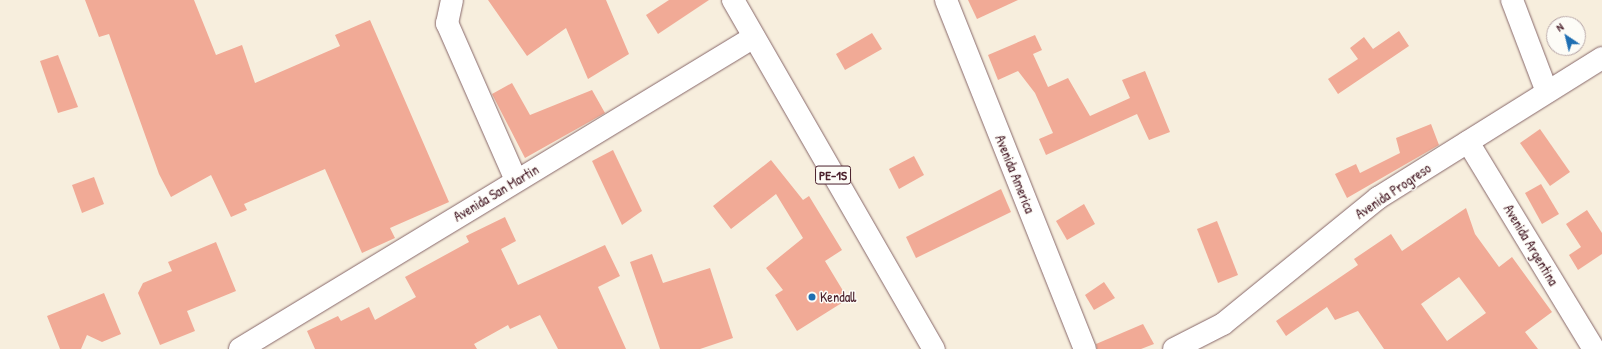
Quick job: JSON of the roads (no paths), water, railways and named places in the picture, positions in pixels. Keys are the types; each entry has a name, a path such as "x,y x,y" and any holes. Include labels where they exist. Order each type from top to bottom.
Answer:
{"main road":[{"path":"452,0 447,23 516,180"},
{"name":"PE-1S","path":"733,0 934,349"},
{"name":"Avenida America","path":"946,0 1084,349"},
{"path":"1512,0 1547,92"},
{"name":"Avenida San Martin","path":"240,349 516,180 754,37"},
{"name":"Avenida Progreso","path":"1174,349 1223,324 1378,198 1602,58"},
{"name":"Avenida Argentina","path":"1468,142 1594,349"}],"place":[{"name":"Kendall","path":"812,297"}]}
